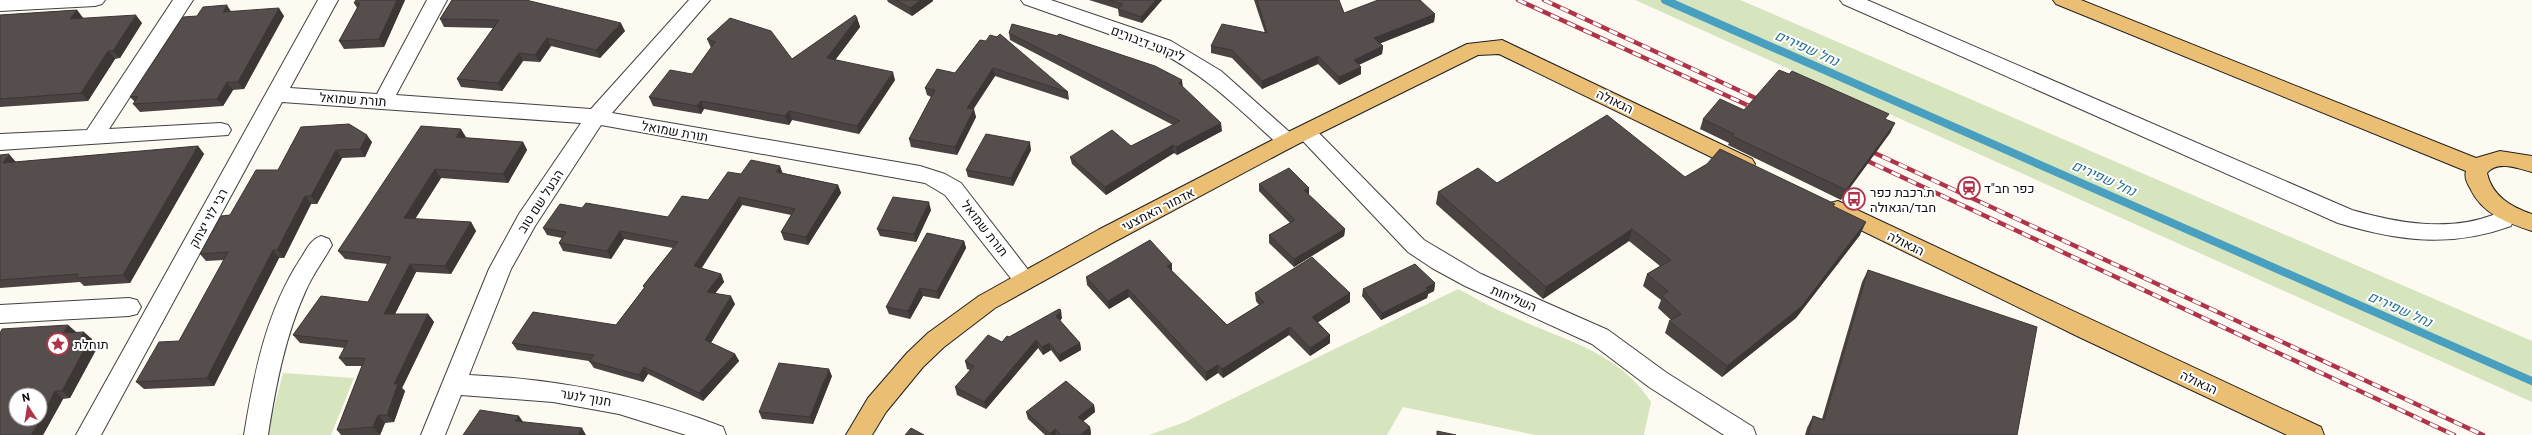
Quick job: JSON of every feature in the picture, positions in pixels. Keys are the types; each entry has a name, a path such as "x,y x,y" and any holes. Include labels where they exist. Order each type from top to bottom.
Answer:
{"main road":[{"path":"2063,0 2478,167 2493,159 2505,158 2532,164"},
{"name":"אדמור האמצעי","path":"858,435 895,382 936,340 987,302 1025,280 1297,137 1467,52 1484,47 1502,48"},
{"name":"הגאולה","path":"1502,48 1763,173"},
{"path":"2478,167 2476,180 2479,188 2495,205 2506,212 2532,223"},
{"name":"הגאולה","path":"1820,200 2087,330 2312,435"}],"street":[{"path":"0,5 95,0"},
{"path":"93,137 183,0"},
{"name":"רבי לוי יצחק","path":"88,435 328,0"},
{"path":"383,102 437,0"},
{"name":"הבעל שם טוב","path":"433,435 495,280 516,238 596,117 700,0"},
{"name":"ליקוטי דיבורים","path":"1032,0 1164,46 1184,56 1206,70 1297,137"},
{"path":"1850,0 2346,217 2394,229 2436,231 2490,226 2503,220 2506,212"},
{"name":"תורת שמואל","path":"276,94 596,117 938,179 957,193 1025,280"},
{"path":"0,142 221,130"},
{"name":"השליחות","path":"1297,137 1416,246 1440,262 1473,280 1600,337 1658,380 1744,435"},
{"path":"256,435 262,400 281,322 294,289 321,245"},
{"path":"0,314 129,307"},
{"name":"חנוך לנער","path":"453,385 522,388 586,396 654,413 714,435"}],"green space":[{"path":"1635,0 1740,0 2532,341 2532,402"},
{"path":"1458,289 1527,323 1586,348 1605,358 1622,370 1637,384 1651,402 1644,435 1535,435 1403,407 1387,435 1149,435 1185,422"},
{"path":"283,373 354,378 331,435 235,435 268,432"}],"building":[{"path":"356,0 397,0 379,39 339,41 360,3 354,3"},
{"path":"452,0 526,0 621,23 596,50 547,38 535,55 519,53 498,83 457,79 499,20 440,19"},
{"path":"896,0 921,0 910,8"},
{"path":"1109,0 1156,0 1141,17 1118,9 1123,4"},
{"path":"1257,0 1339,0 1344,13 1378,0 1420,0 1435,14 1374,38 1383,46 1354,60 1361,67 1339,77 1318,56 1262,81 1232,50 1211,46 1222,24 1267,33"},
{"path":"227,5 223,12 279,8 238,82 227,82 217,99 133,104 138,96 130,97 183,17 197,16 203,7"},
{"path":"77,10 70,19 136,15 113,51 108,51 81,93 0,99 0,15"},
{"path":"855,15 857,18 827,58 893,72 857,126 789,111 785,116 701,101 697,106 649,97 670,70 692,74 715,42 707,39 730,18 771,31 792,59"},
{"path":"1012,24 1057,36 1059,34 1155,66 1182,80 1179,83 1221,123 1176,147 1173,145 1105,187 1070,157 1112,130 1131,146 1180,121 1009,33"},
{"path":"1000,34 1068,92 993,68 967,108 974,109 955,147 909,139 935,90 925,88 937,69 955,73 980,40 986,41 990,35 997,37"},
{"path":"1779,70 1789,74 1792,71 1889,114 1885,119 1895,123 1846,190 1732,136 1734,134 1703,119 1720,99 1744,110"},
{"path":"1607,115 1685,177 1707,164 1720,149 1835,204 1833,206 1866,222 1802,306 1727,366 1669,321 1681,314 1662,296 1668,291 1647,274 1671,260 1632,229 1546,287 1438,192 1478,168 1497,183"},
{"path":"349,124 367,135 360,149 336,150 311,196 305,196 277,250 273,250 207,378 136,382 159,342 179,341 228,252 200,254 221,216 230,215 256,170 278,170 301,127"},
{"path":"421,126 461,129 456,137 523,142 503,174 435,169 404,218 471,222 445,266 410,264 384,314 428,314 394,384 398,384 387,415 378,415 373,427 337,430 365,358 339,358 348,341 293,335 321,296 368,302 391,257 338,251"},
{"path":"986,134 1030,142 1011,178 966,170"},
{"path":"198,146 123,275 76,278 78,274 0,280 0,155 9,154 3,163"},
{"path":"751,160 780,166 776,172 838,185 806,237 781,232 795,209 739,197 694,266 721,274 707,292 731,296 705,340 735,354 699,393 644,367 639,375 589,361 594,355 512,343 533,312 616,325 645,287 643,286 678,242 620,231 607,251 559,243 566,232 543,228 560,204 582,208 586,203 668,217 682,196 708,200 728,172 741,174"},
{"path":"1289,168 1309,188 1304,190 1345,229 1294,259 1269,235 1295,220 1259,184"},
{"path":"893,197 929,202 914,234 877,229"},
{"path":"927,233 964,241 937,291 920,288 908,311 886,307"},
{"path":"1150,240 1172,264 1167,266 1227,325 1264,302 1255,293 1312,257 1350,293 1312,317 1330,335 1310,348 1290,327 1222,369 1218,365 1206,372 1128,289 1108,301 1086,277"},
{"path":"1415,264 1435,283 1426,288 1428,290 1382,313 1363,289"},
{"path":"1868,270 2037,327 2017,435 1808,435 1813,416 1824,420"},
{"path":"1059,309 1061,310 1056,316 1080,343 1059,355 1049,343 1042,347 1036,340 984,402 955,387 974,366 965,361 988,335 1002,342 1007,336 1009,337"},
{"path":"68,325 63,333 84,332 79,341 89,341 62,391 55,391 48,404 48,387 8,387 8,427 35,427 31,435 0,435 0,333 2,329"},
{"path":"779,363 829,369 810,417 759,412"},
{"path":"1066,381 1094,405 1078,417 1090,427 1080,435 1061,435 1055,429 1050,434 1026,412"},
{"path":"480,410 519,416 515,421 582,428 578,435 463,435"},
{"path":"911,428 924,435 905,435"},
{"path":"1437,431 1456,435 1437,435"}],"waterway":[{"name":"נחל שפירים","path":"1665,0 2532,381"}],"railway":[{"path":"1518,0 1758,110"},
{"path":"1544,0 1764,102"},
{"path":"1866,149 2483,435"},
{"path":"1859,157 2454,435"}],"place":[{"name":"כפר חב\"ד","path":"1969,188"},
{"name":"ת.רכבת כפר חבד/הגאולה","path":"1854,199"},
{"name":"תוחלת","path":"58,344"}]}
